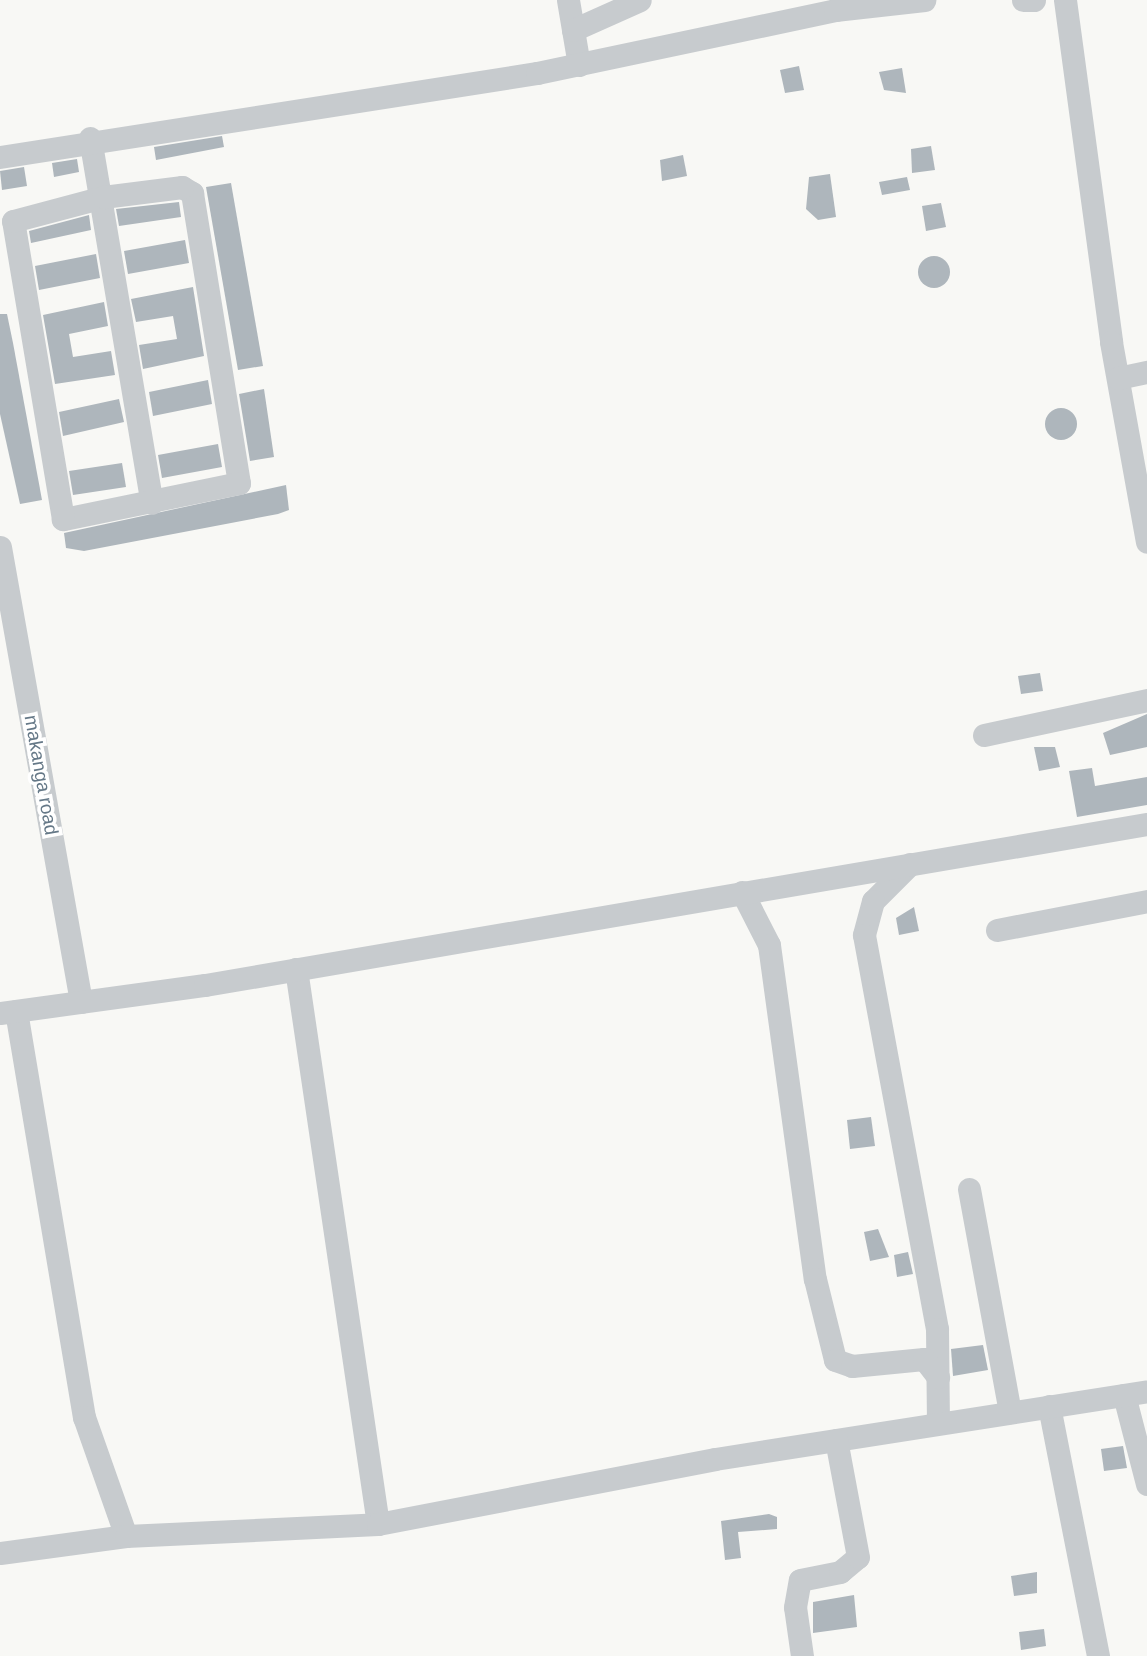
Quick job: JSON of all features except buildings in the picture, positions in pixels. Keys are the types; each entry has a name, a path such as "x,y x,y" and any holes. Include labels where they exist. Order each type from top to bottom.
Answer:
{"street":[{"path":"568,0 579,65"},
{"path":"573,30 640,0"},
{"path":"0,156 90,138 579,65 835,10 923,0"},
{"path":"1023,0 1034,0"},
{"path":"1065,0 1118,378 1146,531"},
{"path":"90,138 103,197 152,503"},
{"path":"182,187 192,193 240,477 234,488 68,521 60,516 12,228 16,216 103,197 182,187"},
{"path":"1118,378 1147,372"},
{"name":"makanga road","path":"0,547 81,1002"},
{"path":"984,735 1147,700"},
{"path":"126,1536 84,1417 8,1012 296,968 1147,824"},
{"path":"910,864 873,901 864,935 937,1329 938,1423"},
{"path":"742,892 769,945 815,1279 835,1360 852,1366 924,1359 938,1377"},
{"path":"997,930 1147,901"},
{"path":"296,968 379,1524"},
{"path":"969,1189 1010,1412"},
{"path":"0,1553 126,1536 379,1524 836,1440 1136,1393 1147,1484"},
{"path":"1049,1406 1098,1656"},
{"path":"802,1656 795,1607 800,1580 840,1572 858,1557 836,1440"}]}
